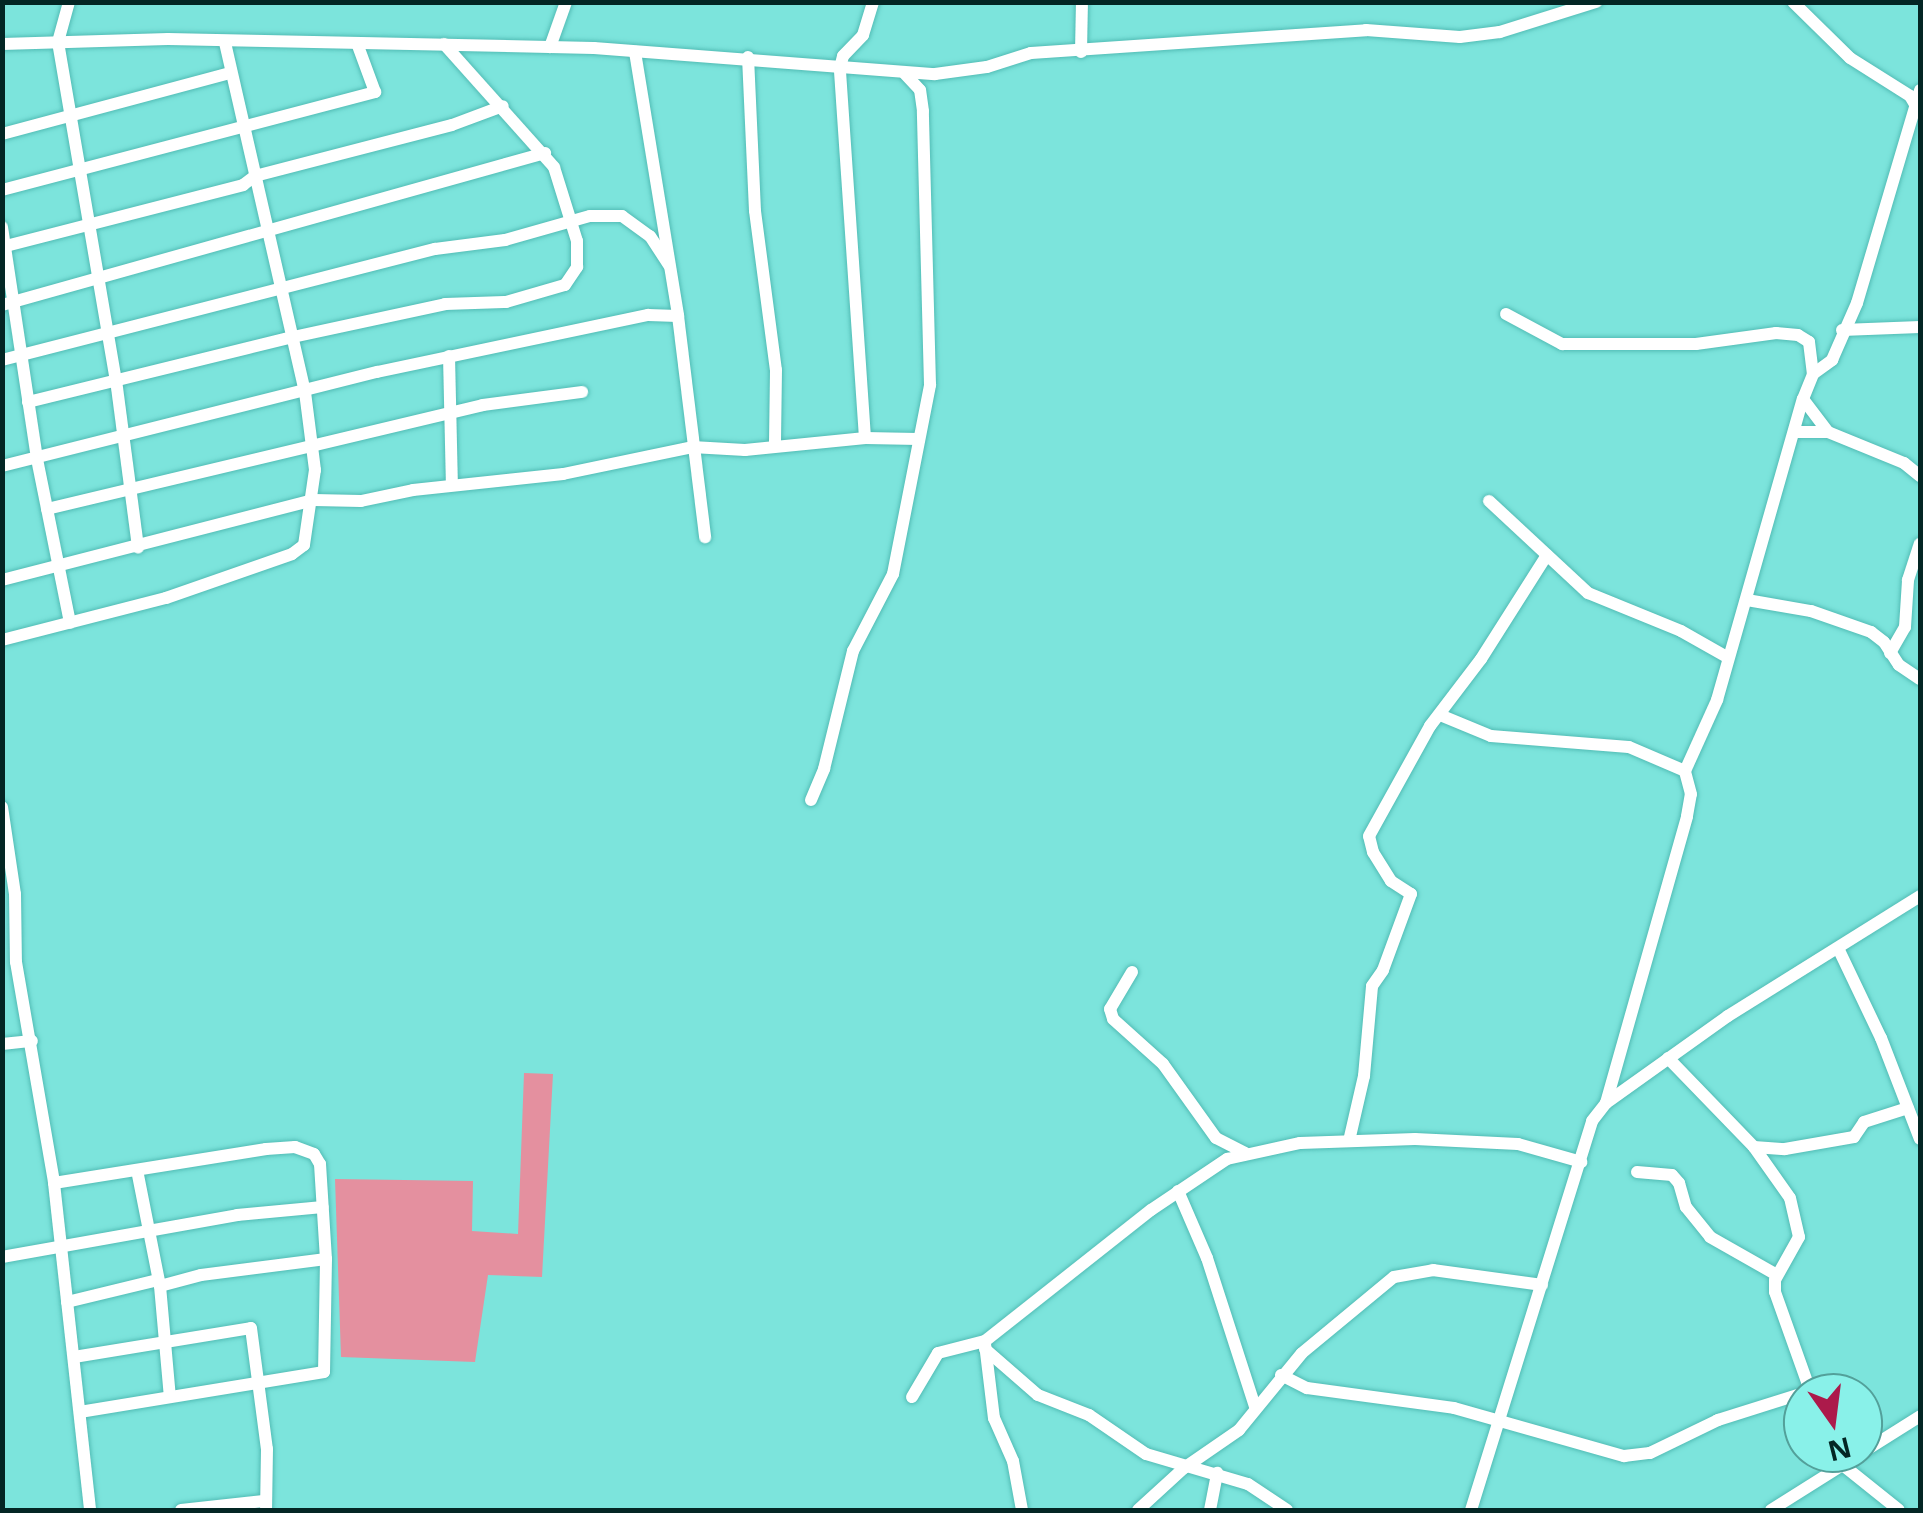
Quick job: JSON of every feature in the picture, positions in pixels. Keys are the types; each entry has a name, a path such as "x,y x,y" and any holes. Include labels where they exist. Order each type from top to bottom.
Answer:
{"street":[{"path":"69,2 58,42 116,380 138,548"},
{"path":"550,47 566,2"},
{"path":"865,438 840,68 844,56 863,34 872,2"},
{"path":"1081,52 1082,2"},
{"path":"2,44 357,42 550,47 748,58 905,74 987,67 1031,54 1366,30 1460,37 1500,32 1596,2"},
{"path":"1799,4 1850,58 1910,96 1917,106"},
{"path":"2,640 166,598 292,554 304,545 314,500 315,470 308,446 305,392 229,73 225,42"},
{"path":"2,190 375,92 357,42"},
{"path":"28,402 293,336 445,304 506,302 565,285 577,267 574,222 545,153 444,44"},
{"path":"636,52 678,316 705,538"},
{"path":"748,58 755,211 776,370 774,445"},
{"path":"2,134 229,73"},
{"path":"811,800 824,769 853,651 892,574 930,385 924,110 920,90 905,74"},
{"path":"1813,374 1832,360 1857,303 1920,90"},
{"path":"4,247 243,185 255,176 452,126 503,106"},
{"path":"8,304 545,153"},
{"path":"2,360 435,249 504,240 590,216 622,216 650,236 669,266"},
{"path":"2,227 8,304 23,354 37,460 70,623"},
{"path":"1506,314 1562,344 1696,344 1787,333 1808,342 1813,374 1764,525 1747,600 1717,700 1685,770 1691,794 1686,816 1606,1103"},
{"path":"2,466 449,356 648,315 678,316"},
{"path":"1842,330 1920,327"},
{"path":"449,356 452,485"},
{"path":"47,509 129,493 452,413 582,392"},
{"path":"1803,399 1828,432"},
{"path":"1795,432 1828,432 1904,463 1920,476"},
{"path":"2,580 314,500 361,501 452,485 564,474 670,455 692,446 745,450 774,445 818,446 865,438 919,439"},
{"path":"1488,501 1588,593 1681,630 1727,657"},
{"path":"1890,653 1905,627 1908,580 1920,544"},
{"path":"1348,1141 1364,1076 1372,986 1411,894 1391,881 1373,852 1370,836 1386,800 1547,555"},
{"path":"1747,600 1841,619 1871,632 1898,666 1920,679"},
{"path":"1440,715 1490,736 1629,747 1685,770"},
{"path":"2,807 14,894 16,962 54,1183 90,1510"},
{"path":"1471,1510 1592,1121 1606,1103 1668,1058 1920,896"},
{"path":"1838,948 1881,1038 1920,1138"},
{"path":"1132,972 1110,1009 1112,1019 1164,1064 1216,1138 1246,1153"},
{"path":"2,1044 32,1040"},
{"path":"1668,1058 1754,1147 1790,1198 1800,1230 1796,1246 1778,1275 1775,1292 1804,1373"},
{"path":"1754,1147 1785,1150 1854,1137 1864,1122 1908,1108"},
{"path":"912,1397 938,1353 985,1345 1178,1191 1227,1159 1300,1143 1348,1141 1518,1144 1581,1162"},
{"path":"54,1183 295,1148 314,1154 320,1164 326,1258 324,1372 259,1386 81,1412"},
{"path":"137,1170 159,1283 170,1397"},
{"path":"1637,1172 1672,1175 1679,1183 1686,1207 1710,1237 1778,1275"},
{"path":"1178,1191 1207,1258 1256,1407"},
{"path":"2,1258 237,1215 324,1207"},
{"path":"67,1302 202,1275 326,1258"},
{"path":"1138,1510 1184,1468 1239,1430 1281,1375 1394,1277 1433,1270 1542,1285"},
{"path":"74,1357 251,1328 266,1449 265,1506 181,1510"},
{"path":"985,1345 1042,1398 1088,1416 1146,1454 1248,1484 1287,1510"},
{"path":"985,1345 994,1418 1014,1461 1022,1510"},
{"path":"1281,1375 1307,1388 1454,1408 1634,1456 1665,1447 1718,1420 1783,1400"},
{"path":"1883,1440 1920,1416"},
{"path":"1210,1510 1217,1473"},
{"path":"1772,1510 1833,1473"},
{"path":"1852,1473 1894,1509"}],"shaded area":[{"path":"524,1073 553,1074 542,1277 488,1275 475,1362 341,1357 335,1179 473,1181 472,1231 518,1234"}]}
